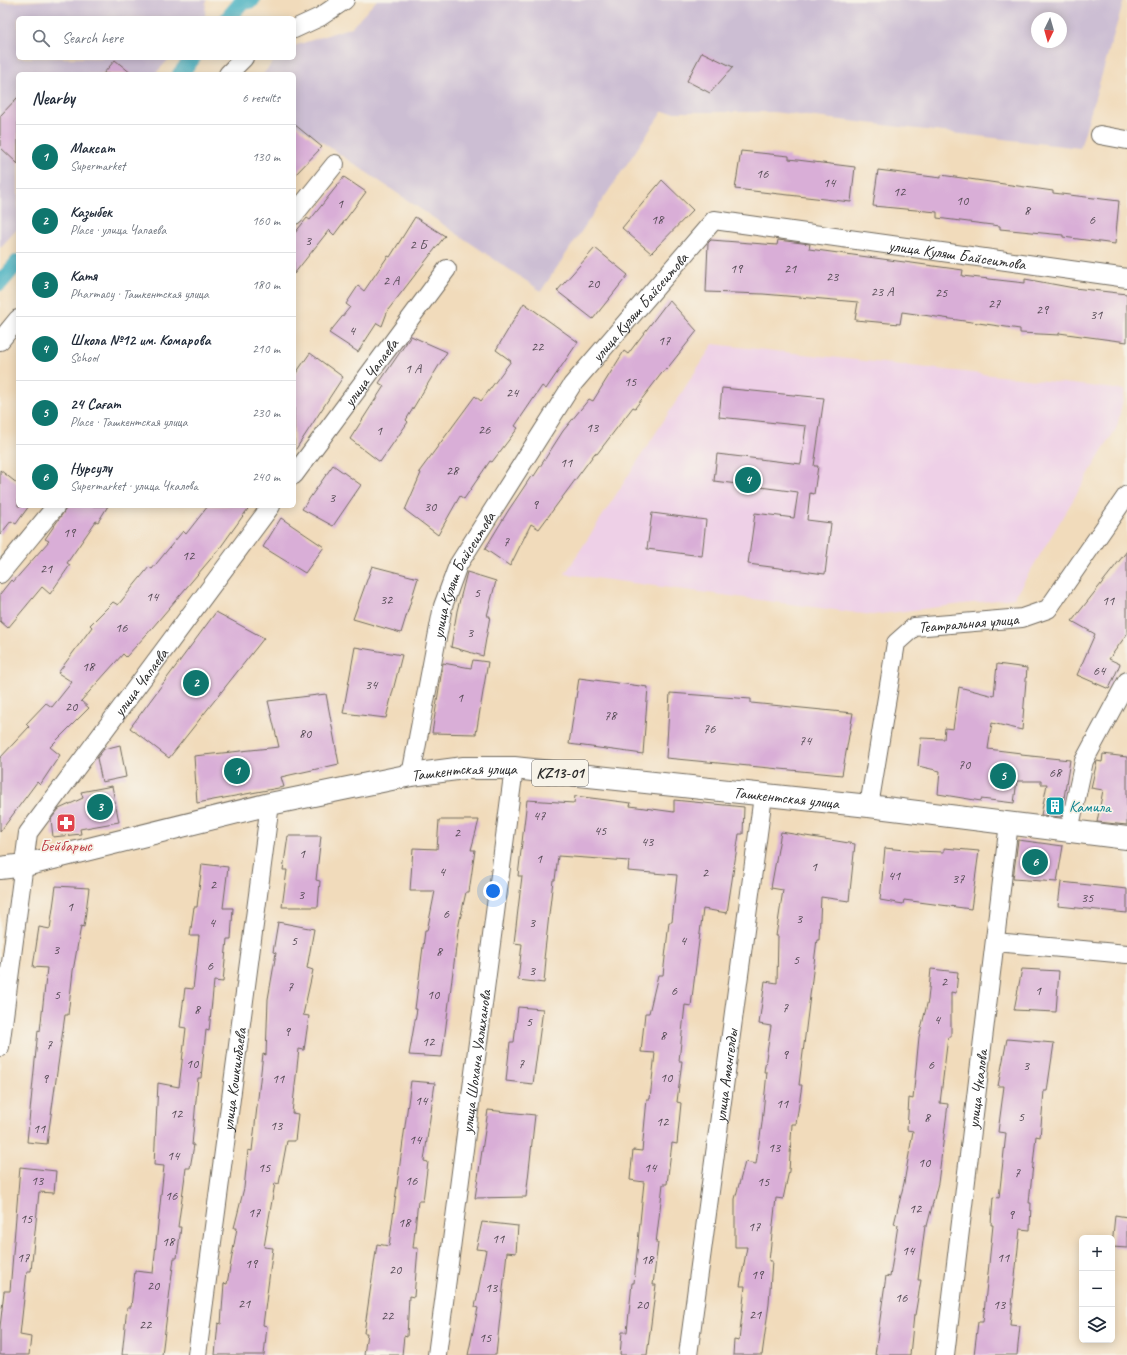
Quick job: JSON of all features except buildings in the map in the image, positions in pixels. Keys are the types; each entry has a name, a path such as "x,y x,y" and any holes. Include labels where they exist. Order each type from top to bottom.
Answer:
{"main road":[{"name":"Ташкентская улица","path":"0,868 25,865 270,804 411,775 464,768 514,768 763,796 869,806 1127,838"}],"street":[{"path":"296,28 320,18 346,0"},
{"path":"230,72 242,60"},
{"path":"1100,135 1127,140"},
{"path":"296,213 335,164"},
{"name":"улица Куляш Байсеитова","path":"411,775 443,606 458,565 572,385 714,220 1127,278"},
{"name":"улица Чапаева","path":"296,472 447,269"},
{"path":"0,341 16,321"},
{"name":"Театральная улица","path":"869,806 896,642 914,627 1022,618 1048,609 1127,495"},
{"path":"0,574 54,508"},
{"name":"улица Чапаева","path":"0,1047 28,833 270,508"},
{"path":"1069,831 1084,761 1127,682"},
{"name":"улица Шохана Уалиханова","path":"436,1355 514,768"},
{"name":"улица Амангелды","path":"688,1355 763,796"},
{"name":"улица Кошкинбаева","path":"197,1355 270,804"},
{"name":"улица Чкалова","path":"945,1355 1009,823"},
{"path":"995,942 1127,954"}],"shaded area":[{"path":"51,0 206,0 205,16 16,16 16,60 168,60 157,72 16,72 16,230 0,248 0,3"},
{"path":"377,0 1124,0 1080,148 773,112 662,112 541,291 296,124 296,72 265,72 275,60 296,60 296,45 352,27"},
{"path":"713,344 1125,390 1117,427 1014,598 872,615 565,574"}],"waterway":[{"path":"230,16 241,3 252,0"},
{"path":"182,72 191,60"},
{"path":"0,283 16,264"}],"place":[{"name":"Школа №12 им. Комарова","path":"748,480"},
{"name":"Казыбек","path":"196,683"},
{"name":"Максат","path":"237,771"},
{"name":"24 Сағат","path":"1003,776"},
{"name":"Камила","path":"1055,806"},
{"name":"Катя","path":"100,807"},
{"name":"Бейбарыс","path":"66,823"},
{"name":"Нурсулу","path":"1035,862"}]}
